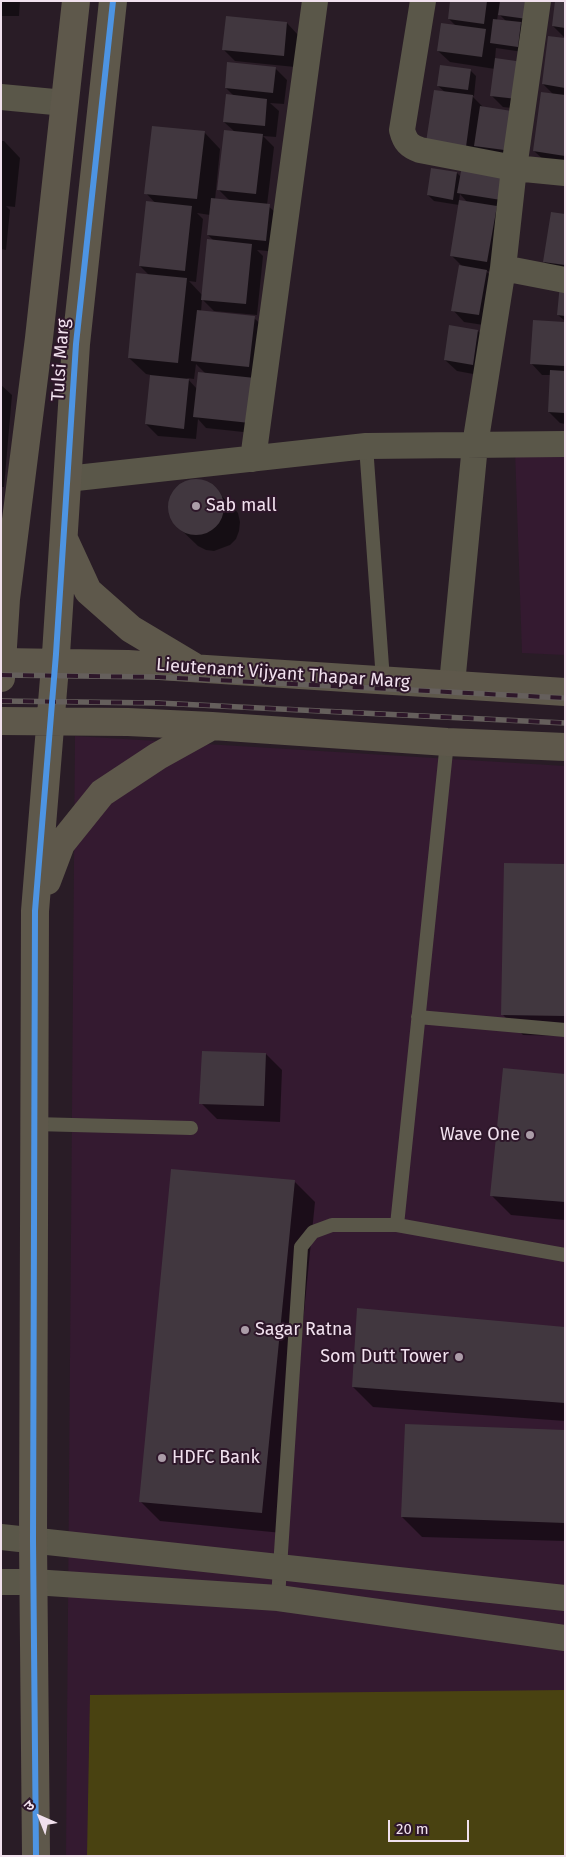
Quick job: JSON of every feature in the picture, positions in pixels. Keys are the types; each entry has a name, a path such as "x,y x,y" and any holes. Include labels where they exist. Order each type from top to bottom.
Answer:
{"street":[{"name":"Tulsi Marg","path":"2,668 3,601 39,338 76,1"},
{"name":"Tulsi Marg","path":"36,1856 33,1582 35,911 55,663 76,344 113,1"},
{"path":"253,458 314,1"},
{"path":"423,1 402,130 404,139 410,146 420,150 514,168 565,173"},
{"path":"452,684 475,444 503,268 514,168 538,1"},
{"path":"1,96 65,103"},
{"path":"503,268 565,280"},
{"path":"67,479 366,446 565,444"},
{"path":"64,537 88,591 131,629 198,669"},
{"name":"Lieutenant Vijyant Thapar Marg","path":"2,668 55,663 128,664 565,692"},
{"path":"1,721 212,726 447,742 565,747"},
{"path":"35,911 60,844 102,793 158,756 212,726"},
{"path":"1,1537 565,1598"},
{"path":"1,1582 33,1582 278,1598 565,1638"}],"lane":[{"path":"366,446 383,680"},
{"path":"397,1225 447,742"},
{"path":"418,1017 565,1030"},
{"path":"34,1124 191,1128"},
{"path":"278,1598 301,1247 313,1232 332,1225 397,1225 565,1255"}],"shaded area":[{"path":"515,450 565,452 565,655 522,653"},
{"path":"75,736 565,766 565,1856 66,1856"},
{"path":"565,1690 565,1856 87,1856 90,1695"}],"building":[{"path":"450,1 487,1 484,24 448,19"},
{"path":"500,1 529,1 527,19 498,15"},
{"path":"555,1 565,1 565,28 552,26"},
{"path":"226,16 287,22 284,56 222,50"},
{"path":"493,19 521,22 518,47 490,43"},
{"path":"441,23 486,29 482,57 437,51"},
{"path":"548,36 565,38 565,88 542,84"},
{"path":"495,58 523,62 517,99 490,96"},
{"path":"227,62 276,67 273,93 225,88"},
{"path":"440,65 471,69 468,90 437,86"},
{"path":"434,90 473,95 466,147 426,142"},
{"path":"541,92 565,95 565,156 533,151"},
{"path":"226,94 267,99 265,126 223,122"},
{"path":"480,106 518,112 512,151 474,146"},
{"path":"152,126 205,131 197,199 144,194"},
{"path":"224,130 263,134 256,194 217,190"},
{"path":"462,166 505,173 501,200 457,193"},
{"path":"431,168 457,172 453,200 427,195"},
{"path":"211,198 270,204 266,241 207,235"},
{"path":"459,200 497,206 487,262 450,256"},
{"path":"146,201 192,206 185,271 139,266"},
{"path":"551,212 565,214 565,265 543,262"},
{"path":"207,239 252,244 246,304 201,300"},
{"path":"459,265 487,270 479,315 451,311"},
{"path":"136,273 187,278 178,363 128,358"},
{"path":"560,284 565,285 565,316 557,315"},
{"path":"197,310 255,316 249,367 191,361"},
{"path":"533,320 565,322 565,366 530,364"},
{"path":"449,325 478,330 473,365 444,360"},
{"path":"550,370 565,371 565,413 548,412"},
{"path":"198,372 255,378 250,423 193,417"},
{"path":"150,375 189,379 184,429 145,424"},
{"name":"Sab mall","path":"196,479 207,481 216,487 222,496 224,507 222,518 216,527 207,533 196,535 185,533 176,527 170,518 168,507 170,496 176,487 185,481"},
{"path":"504,863 565,864 565,1016 501,1015"},
{"path":"202,1051 266,1053 264,1106 199,1104"},
{"name":"Wave One","path":"503,1068 565,1074 565,1202 490,1196"},
{"path":"171,1169 295,1180 262,1513 139,1502"},
{"name":"Som Dutt Tower","path":"357,1308 565,1327 565,1403 352,1387"},
{"path":"405,1424 565,1430 565,1523 401,1517"}],"railway":[{"path":"1,675 158,677 565,698"},
{"path":"1,701 158,703 565,723"}],"cycle path":[{"path":"36,1856 33,1540 35,911 56,654 76,344 113,1"}],"place":[{"name":"Sab mall","path":"196,506"},
{"name":"Wave One","path":"530,1135"},
{"name":"Sagar Ratna","path":"245,1330"},
{"name":"Som Dutt Tower","path":"459,1357"},
{"name":"HDFC Bank","path":"162,1458"}]}
